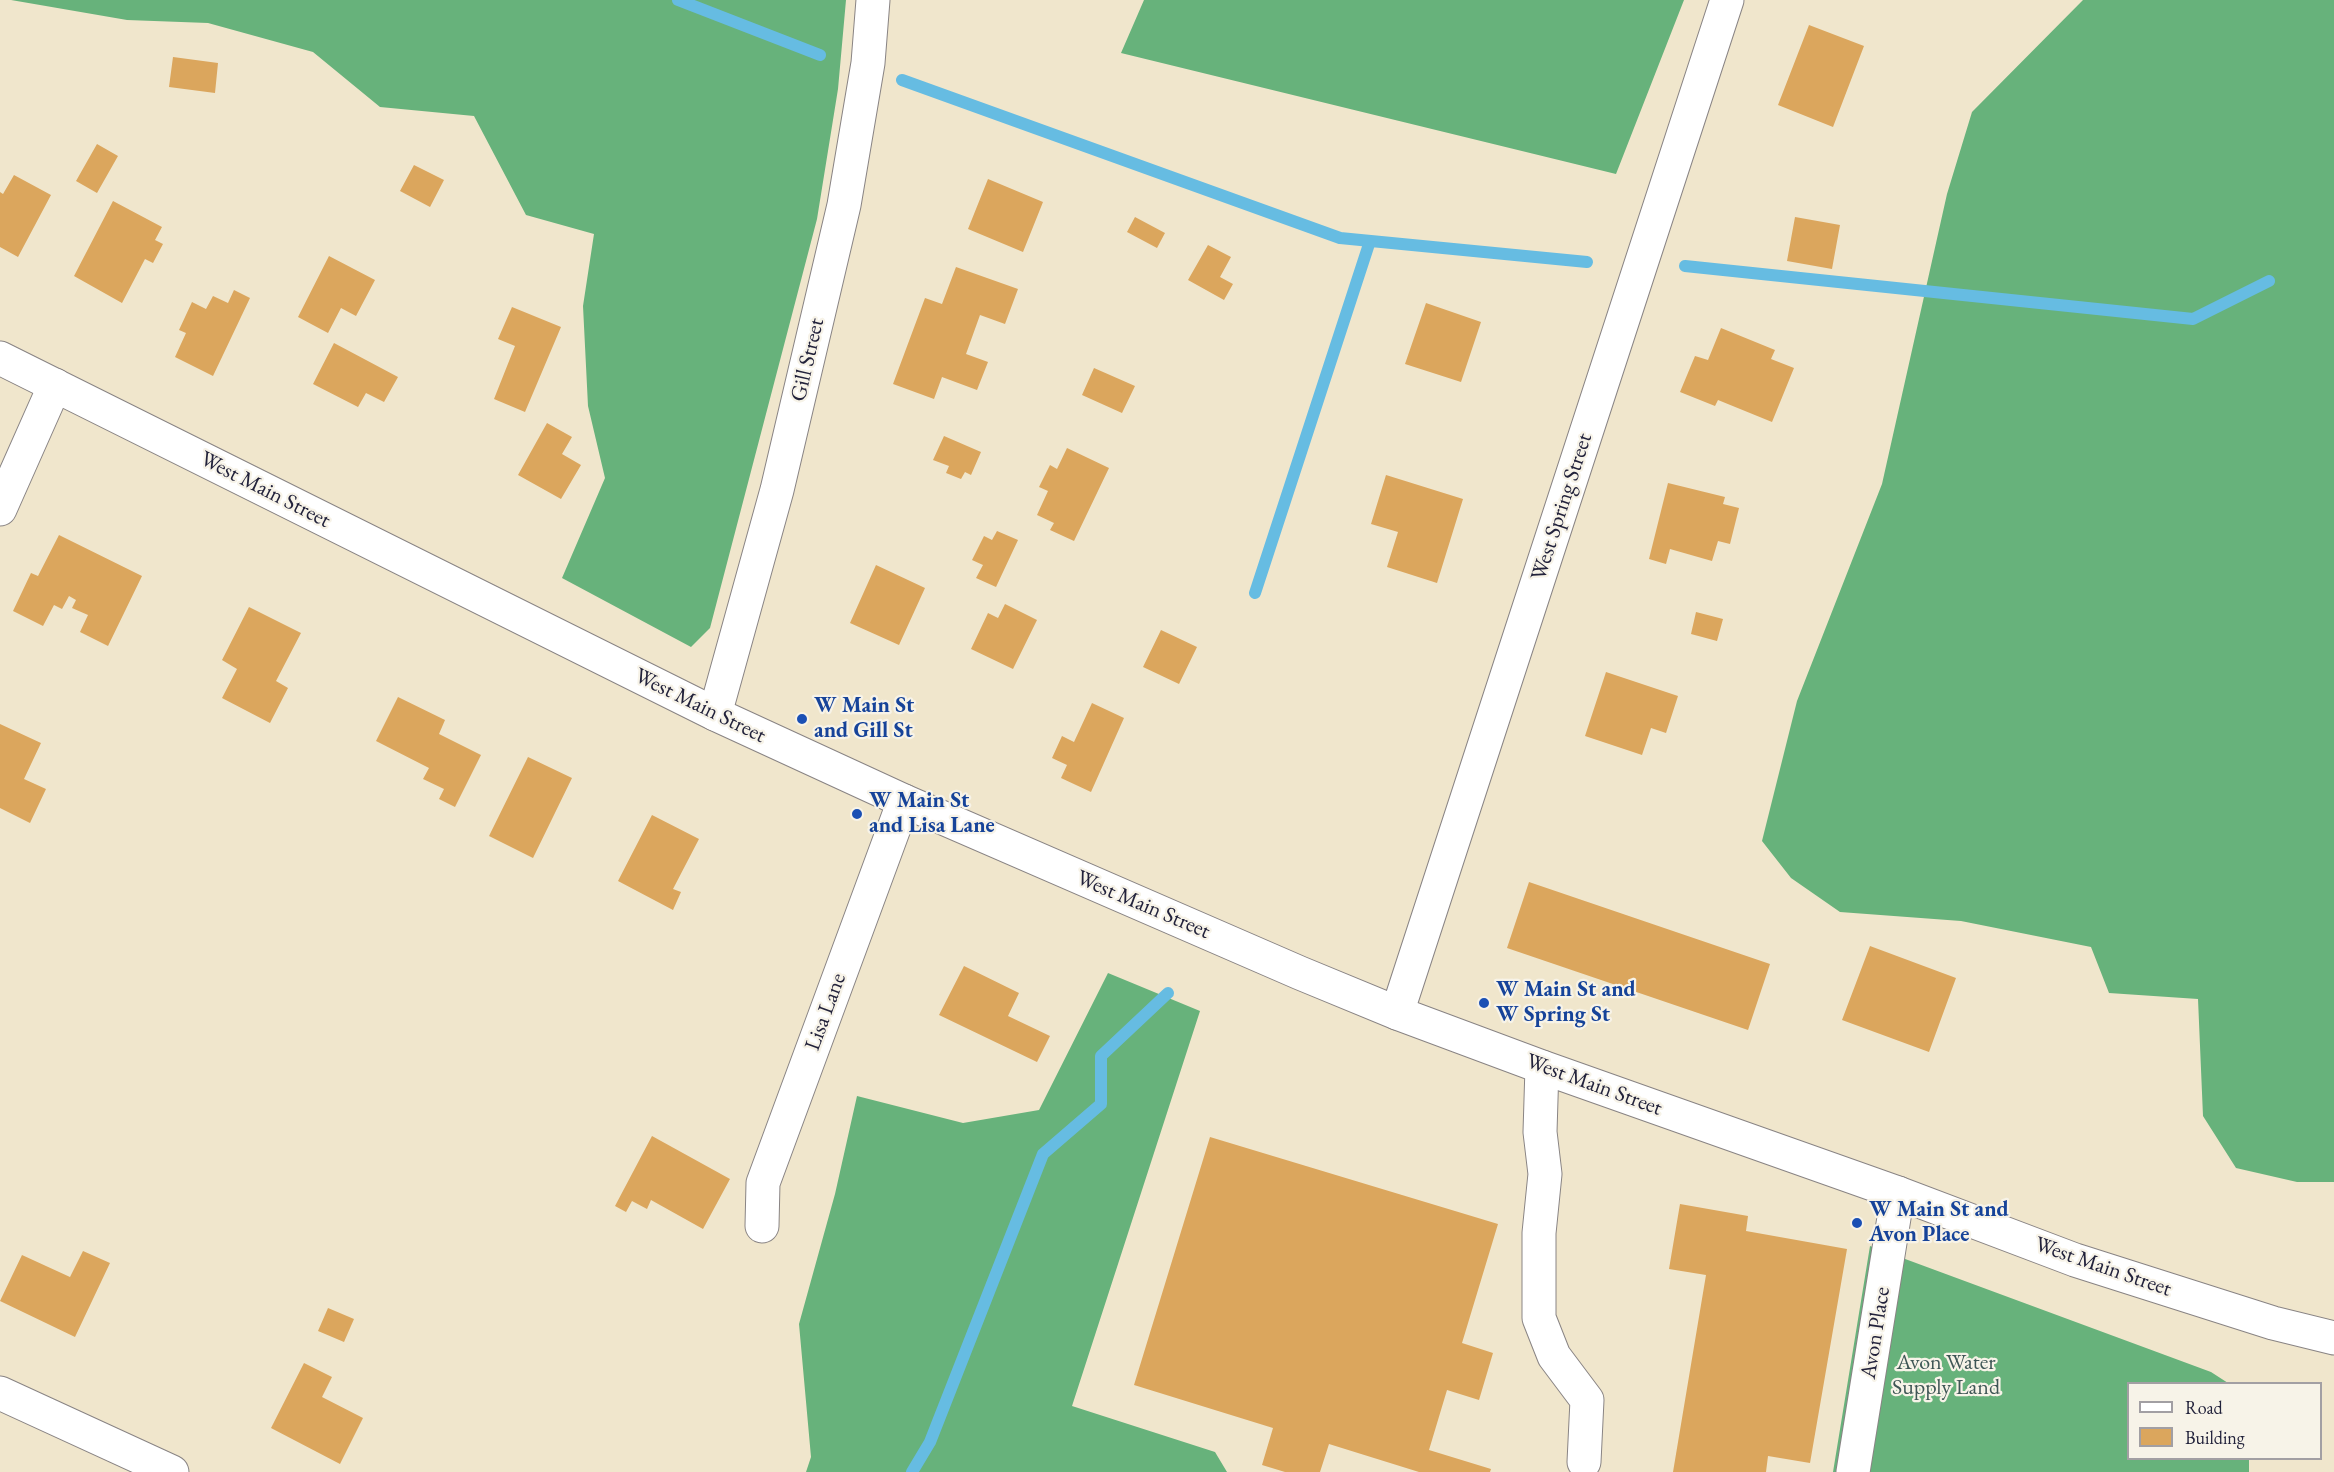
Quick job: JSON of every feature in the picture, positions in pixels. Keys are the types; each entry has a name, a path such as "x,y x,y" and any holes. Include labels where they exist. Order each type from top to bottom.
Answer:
{"street":[{"name":"Gill Street","path":"715,714 777,490 844,205 868,63 873,0"},
{"name":"West Spring Street","path":"1397,1013 1727,0"},
{"name":"West Main Street","path":"0,358 715,714 904,801 1397,1013 1898,1193 2075,1260 2273,1323 2334,1338"},
{"path":"0,508 55,385"},
{"name":"Lisa Lane","path":"762,1226 763,1183 904,801"},
{"path":"1542,1067 1540,1132 1545,1174 1539,1233 1539,1318 1554,1356 1587,1400 1584,1462"},
{"name":"Avon Place","path":"1853,1472 1898,1193"},
{"path":"0,1394 172,1472"}],"green space":[{"path":"11,0 846,0 838,89 817,219 710,628 691,647 562,578 605,478 588,406 583,306 594,234 526,215 474,116 380,107 313,52 208,23 127,20"},
{"path":"1144,0 1684,0 1616,174 1121,53"},
{"path":"2083,0 2334,0 2334,1182 2297,1182 2236,1168 2203,1116 2198,999 2109,993 2091,947 1961,921 1840,912 1791,878 1762,841 1797,701 1882,484 1947,194 1972,112"},
{"path":"1108,973 1200,1011 1072,1406 1215,1452 1227,1472 806,1472 811,1457 799,1324 835,1194 857,1096 963,1123 1039,1110"},
{"name":"Avon Water Supply Land","path":"1870,1246 2211,1372 2226,1382 2127,1382 2127,1460 2249,1460 2249,1472 1833,1472"}],"building":[{"path":"1809,25 1864,46 1833,127 1778,105"},
{"path":"173,57 218,63 215,93 169,87"},
{"path":"97,144 118,156 97,193 76,181"},
{"path":"414,165 444,180 430,207 400,191"},
{"path":"14,175 51,195 18,257 0,247 0,192 3,194"},
{"path":"988,179 1043,202 1023,252 968,229"},
{"path":"113,201 162,227 155,240 163,244 153,263 145,259 122,303 74,276"},
{"path":"1135,217 1165,233 1157,248 1127,232"},
{"path":"1795,217 1840,225 1832,269 1787,261"},
{"path":"1208,245 1231,257 1220,277 1233,284 1224,300 1188,280"},
{"path":"329,256 375,280 356,316 341,308 328,333 298,317"},
{"path":"956,267 1018,289 1005,324 980,315 966,354 988,362 977,390 942,377 934,399 893,384 925,298 942,304"},
{"path":"234,290 250,298 213,376 175,357 186,333 179,330 192,302 206,309 213,296 228,303"},
{"path":"1426,303 1481,322 1461,382 1405,364"},
{"path":"512,307 561,327 525,412 494,399 515,346 498,339"},
{"path":"1721,328 1775,350 1771,359 1794,368 1772,422 1718,400 1715,406 1680,392 1695,356 1708,360"},
{"path":"334,343 398,377 384,402 366,393 358,407 313,384"},
{"path":"1094,368 1135,386 1122,413 1082,395"},
{"path":"547,423 572,437 562,454 581,465 561,499 518,475"},
{"path":"944,436 981,452 971,475 965,472 961,479 946,473 949,466 933,460"},
{"path":"1067,448 1109,468 1074,541 1050,530 1054,523 1037,515 1048,491 1039,487 1050,465 1057,469"},
{"path":"1386,475 1463,499 1437,583 1387,567 1398,532 1371,524"},
{"path":"1668,483 1725,497 1723,504 1739,508 1730,544 1718,541 1712,561 1670,549 1666,564 1649,559"},
{"path":"997,531 1018,540 996,587 976,578 983,565 972,560 984,536 992,540"},
{"path":"59,535 142,576 108,646 80,632 88,615 72,608 76,600 69,596 62,609 54,605 43,626 13,611 31,573 38,576"},
{"path":"876,565 925,588 899,645 850,623"},
{"path":"1005,604 1037,620 1013,669 971,649 988,613 998,618"},
{"path":"249,607 301,633 276,681 288,688 270,723 222,698 237,669 222,660"},
{"path":"1696,612 1723,619 1717,641 1691,634"},
{"path":"1161,630 1197,647 1179,684 1143,667"},
{"path":"1606,672 1678,696 1666,733 1651,728 1642,755 1585,736"},
{"path":"398,697 445,720 439,734 481,755 455,807 439,799 444,789 423,779 429,768 376,741"},
{"path":"1092,703 1124,718 1091,792 1061,778 1067,765 1052,758 1062,736 1074,742"},
{"path":"0,724 41,743 24,779 46,789 30,823 0,808"},
{"path":"528,757 572,778 533,858 489,836"},
{"path":"652,815 699,839 673,889 681,892 673,910 618,881"},
{"path":"1529,882 1770,964 1748,1030 1507,948"},
{"path":"1870,946 1956,978 1929,1052 1842,1020"},
{"path":"964,966 1019,993 1008,1016 1050,1036 1037,1062 939,1015"},
{"path":"652,1136 730,1179 703,1229 651,1200 647,1209 632,1201 626,1212 615,1206"},
{"path":"1210,1137 1498,1224 1462,1343 1493,1353 1479,1400 1447,1390 1429,1450 1491,1469 1490,1472 1419,1472 1329,1444 1320,1472 1285,1472 1262,1465 1273,1428 1134,1385"},
{"path":"1680,1204 1748,1216 1746,1231 1847,1249 1810,1463 1768,1456 1766,1472 1673,1472 1706,1275 1669,1269"},
{"path":"83,1251 110,1263 75,1337 0,1301 22,1255 70,1277"},
{"path":"328,1308 354,1319 344,1342 318,1331"},
{"path":"304,1363 332,1377 322,1397 363,1418 340,1464 271,1428"}],"waterway":[{"path":"678,0 820,55"},
{"path":"902,80 1340,238 1587,262"},
{"path":"1255,593 1370,241"},
{"path":"1685,266 2193,319 2269,281"},
{"path":"912,1472 930,1442 1043,1154 1101,1104 1101,1056 1168,993"}],"place":[{"name":"W Main St and Gill St","path":"802,719"},
{"name":"W Main St and Lisa Lane","path":"857,814"},
{"name":"W Main St and W Spring St","path":"1484,1003"},
{"name":"W Main St and Avon Place","path":"1857,1223"}]}
